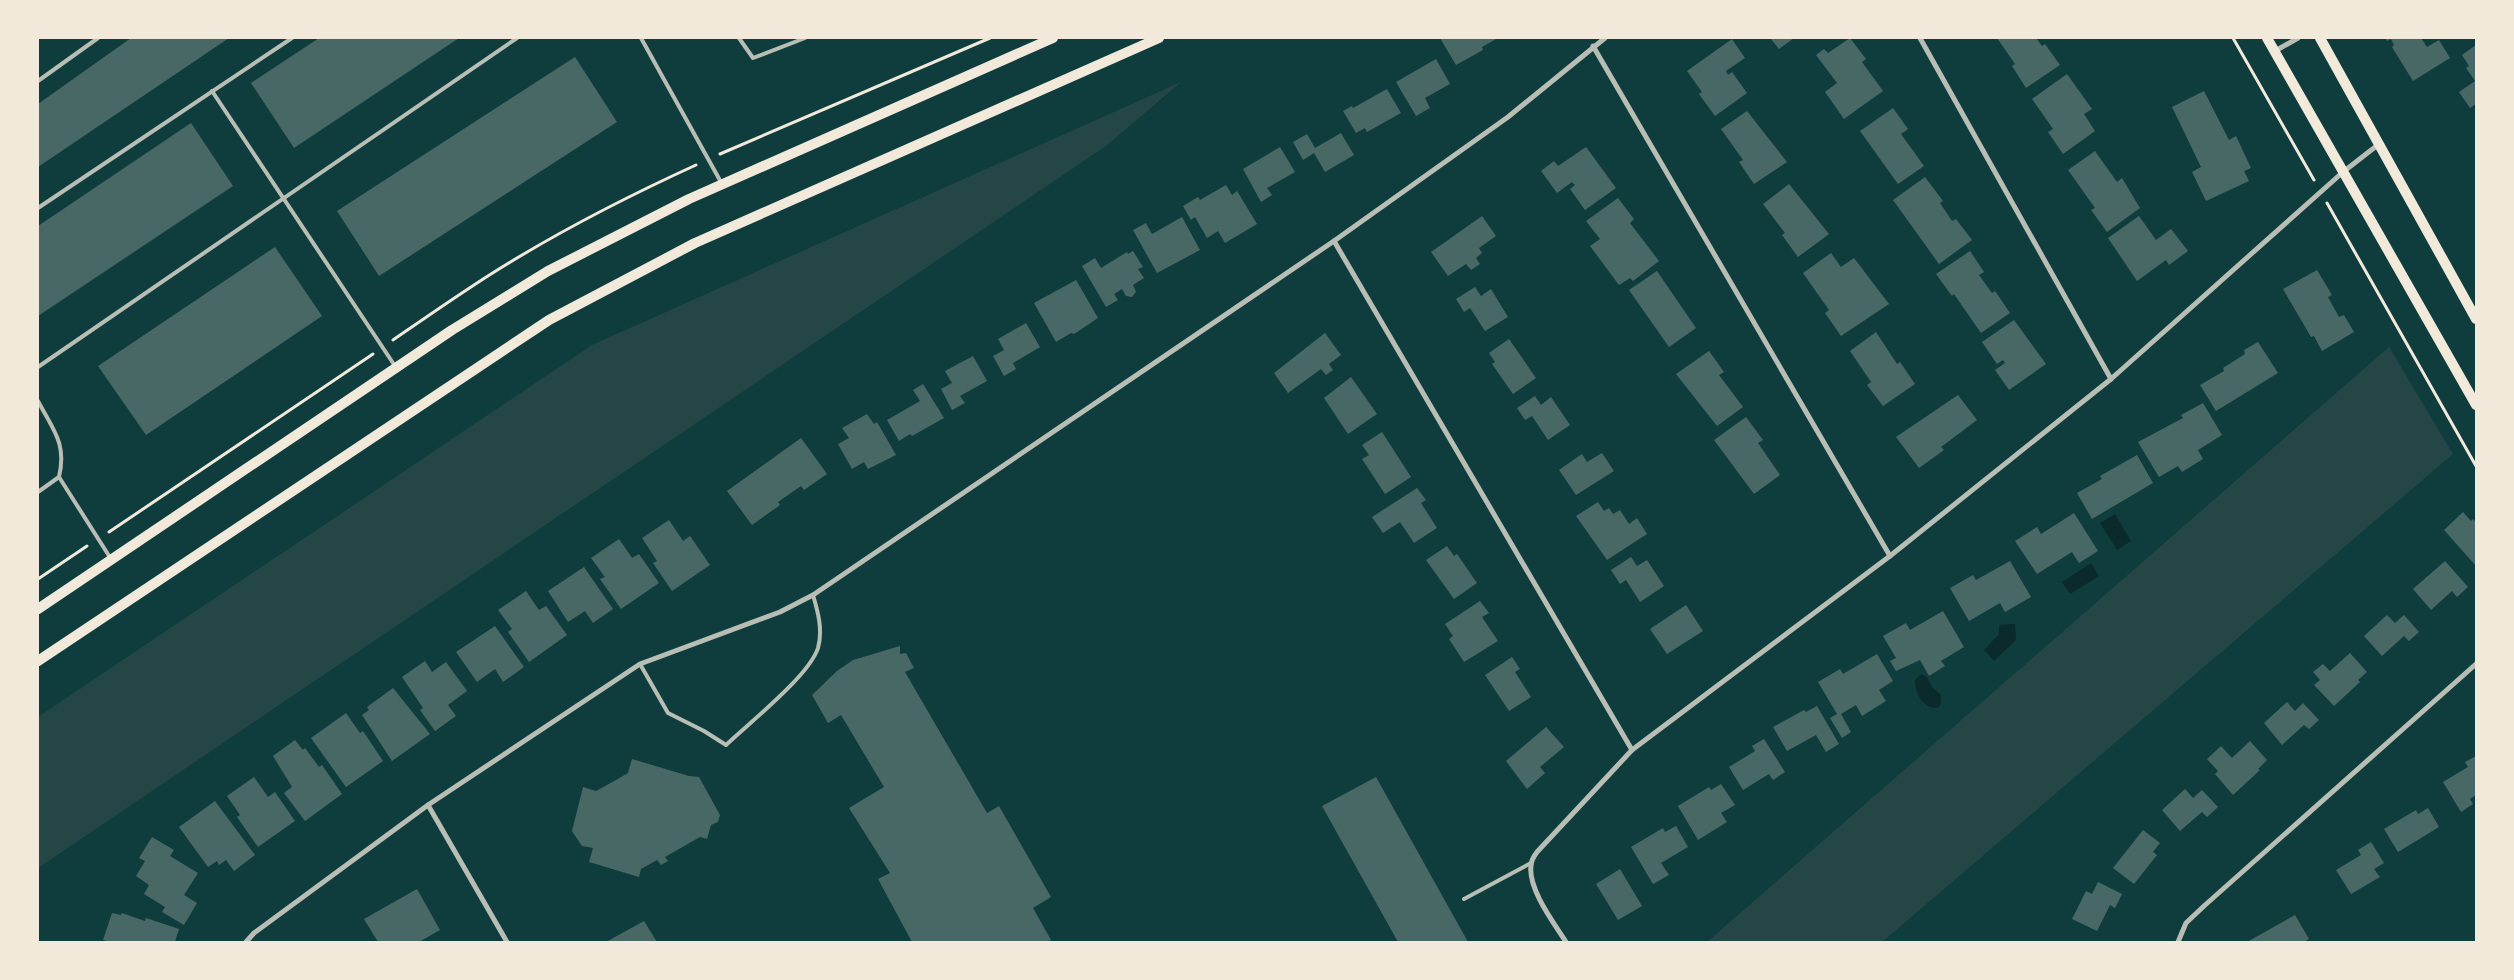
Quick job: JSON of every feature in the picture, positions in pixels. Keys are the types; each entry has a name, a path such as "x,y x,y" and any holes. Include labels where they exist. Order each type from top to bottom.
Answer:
{"main road":[{"path":"38,609 396,367 548,271 604,241 722,184 1054,38"},
{"path":"38,661 467,372 558,315 695,242 1159,38"},
{"path":"2267,38 2476,405"},
{"path":"2320,38 2476,319"}],"street":[{"path":"246,942 254,933 428,805 640,664 780,612 813,595 1334,240 1508,117 1605,38"},
{"path":"1920,38 2111,379"},
{"path":"2275,51 2298,38"},
{"path":"1593,46 1890,556"},
{"path":"1566,942 1535,890 1530,875 1530,863 1537,852 1632,750 1890,556 2111,379 2343,172 2380,144"},
{"path":"1334,240 1632,750"},
{"path":"2178,942 2186,923 2204,906 2476,664"},
{"path":"428,805 507,942"}],"lane":[{"path":"38,81 98,38"},
{"path":"38,208 292,38"},
{"path":"38,367 517,38"},
{"path":"641,38 722,184"},
{"path":"739,38 753,58 805,38"},
{"path":"212,91 396,367"},
{"path":"38,402 62,448 59,477 38,492"},
{"path":"59,477 112,559"},
{"path":"640,664 668,714 704,731 726,745 807,669 818,648 820,630 820,619 813,595"},
{"path":"1464,899 1530,863"}],"path":[{"path":"739,145 990,38"},
{"path":"2233,38 2312,177"},
{"path":"409,329 491,274 549,239 613,204 678,173"},
{"path":"2336,219 2476,466"},
{"path":"132,516 363,360"},
{"path":"38,579 76,553"}],"shaded area":[{"path":"1181,82 1106,146 38,868 38,717 592,345"},
{"path":"2389,347 2453,454 1882,942 1707,942"},
{"path":"2115,514 2131,541 2117,550 2100,523"},
{"path":"2091,563 2099,576 2070,594 2062,582"},
{"path":"2015,624 2016,640 1994,661 1984,650 1999,634 1999,625"},
{"path":"1921,674 1927,677 1932,687 1941,695 1941,704 1938,708 1928,706 1918,695 1915,680"}],"building":[{"path":"131,38 229,38 38,167 38,104"},
{"path":"319,38 459,38 294,148 251,83"},
{"path":"1440,38 1498,38 1482,47 1483,50 1456,65"},
{"path":"1770,38 1794,38 1779,49"},
{"path":"1850,38 1866,59 1862,62 1883,91 1844,119 1825,92 1837,83 1816,55 1824,49 1828,53"},
{"path":"1997,38 2036,38 2042,46 2045,44 2060,65 2026,88 2012,66 2015,64"},
{"path":"2385,38 2421,38 2427,47 2439,40 2450,58 2413,81 2392,47 2394,45 2391,39 2387,41"},
{"path":"1732,39 1745,58 1726,71 1728,75 1732,72 1747,93 1715,116 1699,94 1702,92 1687,71"},
{"path":"2476,45 2476,104 2470,108 2459,92 2475,81 2466,68 2469,66 2462,55"},
{"path":"575,57 617,122 379,276 337,211"},
{"path":"1436,59 1450,84 1425,98 1430,108 1416,116 1396,82"},
{"path":"2067,74 2092,109 2084,114 2095,131 2063,154 2048,132 2053,129 2032,99"},
{"path":"1387,89 1401,113 1367,132 1365,128 1356,133 1343,111 1352,106 1353,108"},
{"path":"2204,91 2229,140 2236,136 2251,168 2244,171 2249,181 2206,201 2192,172 2201,167 2172,107"},
{"path":"1893,108 1908,129 1901,134 1924,166 1898,184 1860,131"},
{"path":"1747,111 1787,162 1754,184 1739,162 1743,160 1721,129"},
{"path":"191,123 233,186 38,316 38,226"},
{"path":"1341,133 1354,155 1325,172 1314,153 1303,160 1293,142 1307,134 1315,148"},
{"path":"1280,147 1295,172 1267,188 1272,195 1261,202 1243,169"},
{"path":"1586,147 1616,188 1585,210 1570,189 1575,185 1572,182 1557,193 1541,171 1554,161 1558,166"},
{"path":"2095,151 2117,182 2122,178 2140,208 2107,232 2091,210 2095,208 2068,170"},
{"path":"1925,177 1943,201 1940,203 1952,221 1956,219 1972,240 1939,264 1893,200"},
{"path":"1789,184 1829,234 1798,257 1782,235 1785,233 1763,204"},
{"path":"1226,185 1232,195 1237,191 1257,224 1225,243 1218,231 1207,238 1195,217 1191,220 1183,206 1198,197 1200,200"},
{"path":"1618,198 1634,219 1630,223 1659,261 1633,281 1630,278 1619,285 1590,246 1600,239 1586,221"},
{"path":"1482,216 1496,236 1479,248 1482,253 1476,258 1480,264 1471,270 1466,264 1448,276 1431,252"},
{"path":"2139,216 2156,240 2171,229 2188,251 2169,265 2166,260 2137,281 2108,238"},
{"path":"1182,217 1200,250 1157,273 1133,230 1146,223 1152,234"},
{"path":"275,247 322,316 146,435 98,366"},
{"path":"1133,251 1143,267 1138,269 1144,278 1133,285 1136,292 1132,297 1126,296 1122,289 1114,294 1118,300 1106,307 1082,266 1095,258 1101,268 1127,252 1128,254"},
{"path":"1970,251 1984,272 1979,275 1992,293 1995,291 2010,313 1981,333 1954,294 1952,296 1936,274"},
{"path":"1831,253 1841,267 1854,258 1889,304 1841,336 1825,313 1829,310 1803,273"},
{"path":"2317,270 2332,295 2328,297 2339,317 2344,315 2354,332 2322,351 2314,336 2311,337 2283,289"},
{"path":"1657,271 1696,328 1669,347 1629,290"},
{"path":"1076,280 1098,318 1074,334 1071,333 1056,342 1034,303"},
{"path":"1475,287 1481,296 1491,289 1508,317 1485,331 1470,308 1464,312 1456,299"},
{"path":"2014,320 2046,364 2009,390 1995,370 2005,363 2003,360 1997,364 1982,342"},
{"path":"1026,323 1040,347 1013,363 1016,369 1004,376 993,356 1004,350 998,339"},
{"path":"1876,332 1897,364 1900,362 1915,384 1883,406 1867,385 1871,382 1850,351"},
{"path":"1325,333 1341,355 1329,364 1333,370 1326,375 1321,369 1288,393 1274,373"},
{"path":"1509,339 1536,378 1513,394 1492,364 1495,362 1489,353"},
{"path":"2258,342 2278,373 2216,411 2200,385 2224,371 2223,368 2245,354 2244,350"},
{"path":"1709,351 1724,372 1719,375 1743,407 1717,426 1676,374"},
{"path":"973,356 987,381 960,396 965,403 952,410 941,389 952,383 945,371"},
{"path":"1351,377 1377,414 1348,434 1324,398"},
{"path":"923,384 944,418 899,441 887,420 920,401 913,390"},
{"path":"1958,395 1977,420 1941,447 1944,450 1919,468 1896,437"},
{"path":"1535,396 1541,405 1551,397 1570,425 1548,440 1532,416 1525,420 1517,408"},
{"path":"2203,403 2222,435 2198,450 2203,459 2182,472 2178,466 2159,477 2138,442 2183,418 2181,415"},
{"path":"867,414 874,424 877,422 896,455 868,469 864,462 852,469 838,444 849,438 842,428"},
{"path":"1746,417 1763,440 1758,443 1780,475 1754,494 1714,440"},
{"path":"1382,432 1411,477 1385,494 1362,459 1369,455 1362,445"},
{"path":"801,438 827,474 804,490 801,486 778,502 780,505 752,525 727,491"},
{"path":"1602,453 1614,471 1576,495 1559,470 1582,454 1587,462"},
{"path":"2137,455 2153,483 2092,519 2077,493 2102,479 2100,476"},
{"path":"1417,488 1426,500 1421,503 1437,528 1414,543 1400,522 1383,533 1372,517"},
{"path":"1598,502 1604,511 1609,508 1613,514 1620,510 1629,524 1637,518 1647,534 1607,560 1576,516"},
{"path":"2463,512 2471,521 2473,519 2476,522 2476,566 2444,530"},
{"path":"2074,513 2098,551 2079,563 2072,552 2037,574 2015,541 2037,527 2041,534"},
{"path":"669,520 683,541 690,536 710,565 672,591 653,563 657,561 642,538"},
{"path":"619,539 632,558 639,554 659,583 621,609 600,579 605,577 591,558"},
{"path":"1447,546 1454,556 1457,554 1477,583 1454,599 1426,560"},
{"path":"1631,557 1637,566 1647,560 1664,586 1640,602 1626,580 1620,584 1611,570"},
{"path":"2010,561 2031,597 2005,612 2000,603 1969,621 1950,588 1973,575 1976,580"},
{"path":"2445,561 2468,587 2457,597 2452,591 2431,610 2413,589"},
{"path":"584,567 613,609 593,623 585,611 568,622 548,591"},
{"path":"526,591 539,610 546,606 567,635 529,662 508,632 512,629 498,610"},
{"path":"1480,601 1489,613 1482,617 1498,641 1464,662 1449,639 1453,636 1445,624"},
{"path":"1686,605 1703,631 1667,654 1650,629"},
{"path":"1943,611 1964,647 1941,661 1945,666 1929,676 1920,660 1896,671 1890,661 1896,658 1883,636 1906,623 1910,630"},
{"path":"2387,615 2395,623 2404,615 2419,632 2409,641 2404,636 2382,656 2364,636"},
{"path":"495,626 524,667 503,682 495,669 477,682 456,652"},
{"path":"900,646 900,654 906,653 914,668 905,672 987,813 999,806 1051,897 1033,908 1051,940 1047,942 912,942 878,879 890,873 849,808 884,787 841,715 828,723 812,695 837,671 853,660"},
{"path":"2350,653 2367,672 2358,680 2360,682 2334,706 2314,685 2320,680 2313,672 2323,664 2330,671"},
{"path":"1877,654 1893,681 1879,690 1886,701 1862,716 1856,705 1841,714 1851,732 1842,738 1830,718 1837,714 1818,682 1840,669 1843,674"},
{"path":"1512,657 1520,669 1515,672 1531,697 1509,711 1485,675"},
{"path":"425,661 432,672 446,662 467,691 448,705 456,716 435,731 420,710 423,708 402,677"},
{"path":"393,688 430,734 392,761 362,715 369,710 367,707"},
{"path":"2287,702 2295,711 2303,703 2319,720 2309,729 2304,725 2282,745 2264,723"},
{"path":"1817,706 1839,744 1826,752 1816,735 1787,751 1773,727 1804,710 1806,712"},
{"path":"346,713 360,733 363,731 383,761 346,787 311,738"},
{"path":"1546,727 1564,747 1540,767 1545,773 1527,789 1506,761"},
{"path":"1764,739 1785,772 1773,780 1769,774 1743,790 1729,767 1755,751 1752,746"},
{"path":"295,740 303,750 305,748 319,767 322,765 342,794 305,821 284,793 292,787 273,756"},
{"path":"2250,741 2267,760 2258,769 2260,770 2233,795 2215,774 2218,771 2207,759 2221,746 2232,758"},
{"path":"2476,756 2476,795 2470,799 2473,804 2461,812 2443,782 2468,767 2465,762"},
{"path":"632,759 689,776 699,777 720,815 718,822 711,825 707,839 700,837 665,857 668,861 661,865 657,860 641,869 639,877 589,862 593,848 582,846 572,831 583,787 596,791 616,780 628,773"},
{"path":"254,777 268,797 275,792 295,821 258,847 237,817 240,815 227,796"},
{"path":"1376,777 1468,942 1398,942 1322,806"},
{"path":"1721,784 1735,805 1721,813 1727,822 1698,840 1678,806 1709,787 1711,790"},
{"path":"2185,789 2193,798 2202,790 2218,807 2207,817 2202,812 2180,831 2162,810"},
{"path":"215,801 255,855 234,871 226,860 219,865 217,861 208,867 179,827"},
{"path":"2428,808 2439,827 2398,852 2384,829 2416,810 2418,814"},
{"path":"1676,826 1688,847 1661,863 1669,875 1653,884 1631,847 1663,828 1665,832"},
{"path":"2143,830 2160,843 2153,852 2157,855 2134,884 2113,868"},
{"path":"152,837 174,850 170,856 198,873 184,895 197,903 184,925 162,912 165,907 144,894 149,885 136,876 145,861 139,858"},
{"path":"2371,842 2384,863 2374,869 2380,877 2351,894 2336,870 2361,855 2358,850"},
{"path":"1620,869 1642,906 1618,920 1596,884"},
{"path":"2098,882 2122,894 2115,908 2110,905 2097,931 2072,919 2086,891 2092,894"},
{"path":"417,889 440,930 419,942 378,942 364,919"},
{"path":"112,913 121,915 122,913 145,921 146,918 179,929 175,942 111,942 103,940"},
{"path":"2295,915 2309,939 2304,942 2247,942"},
{"path":"644,921 657,942 606,942"}]}
